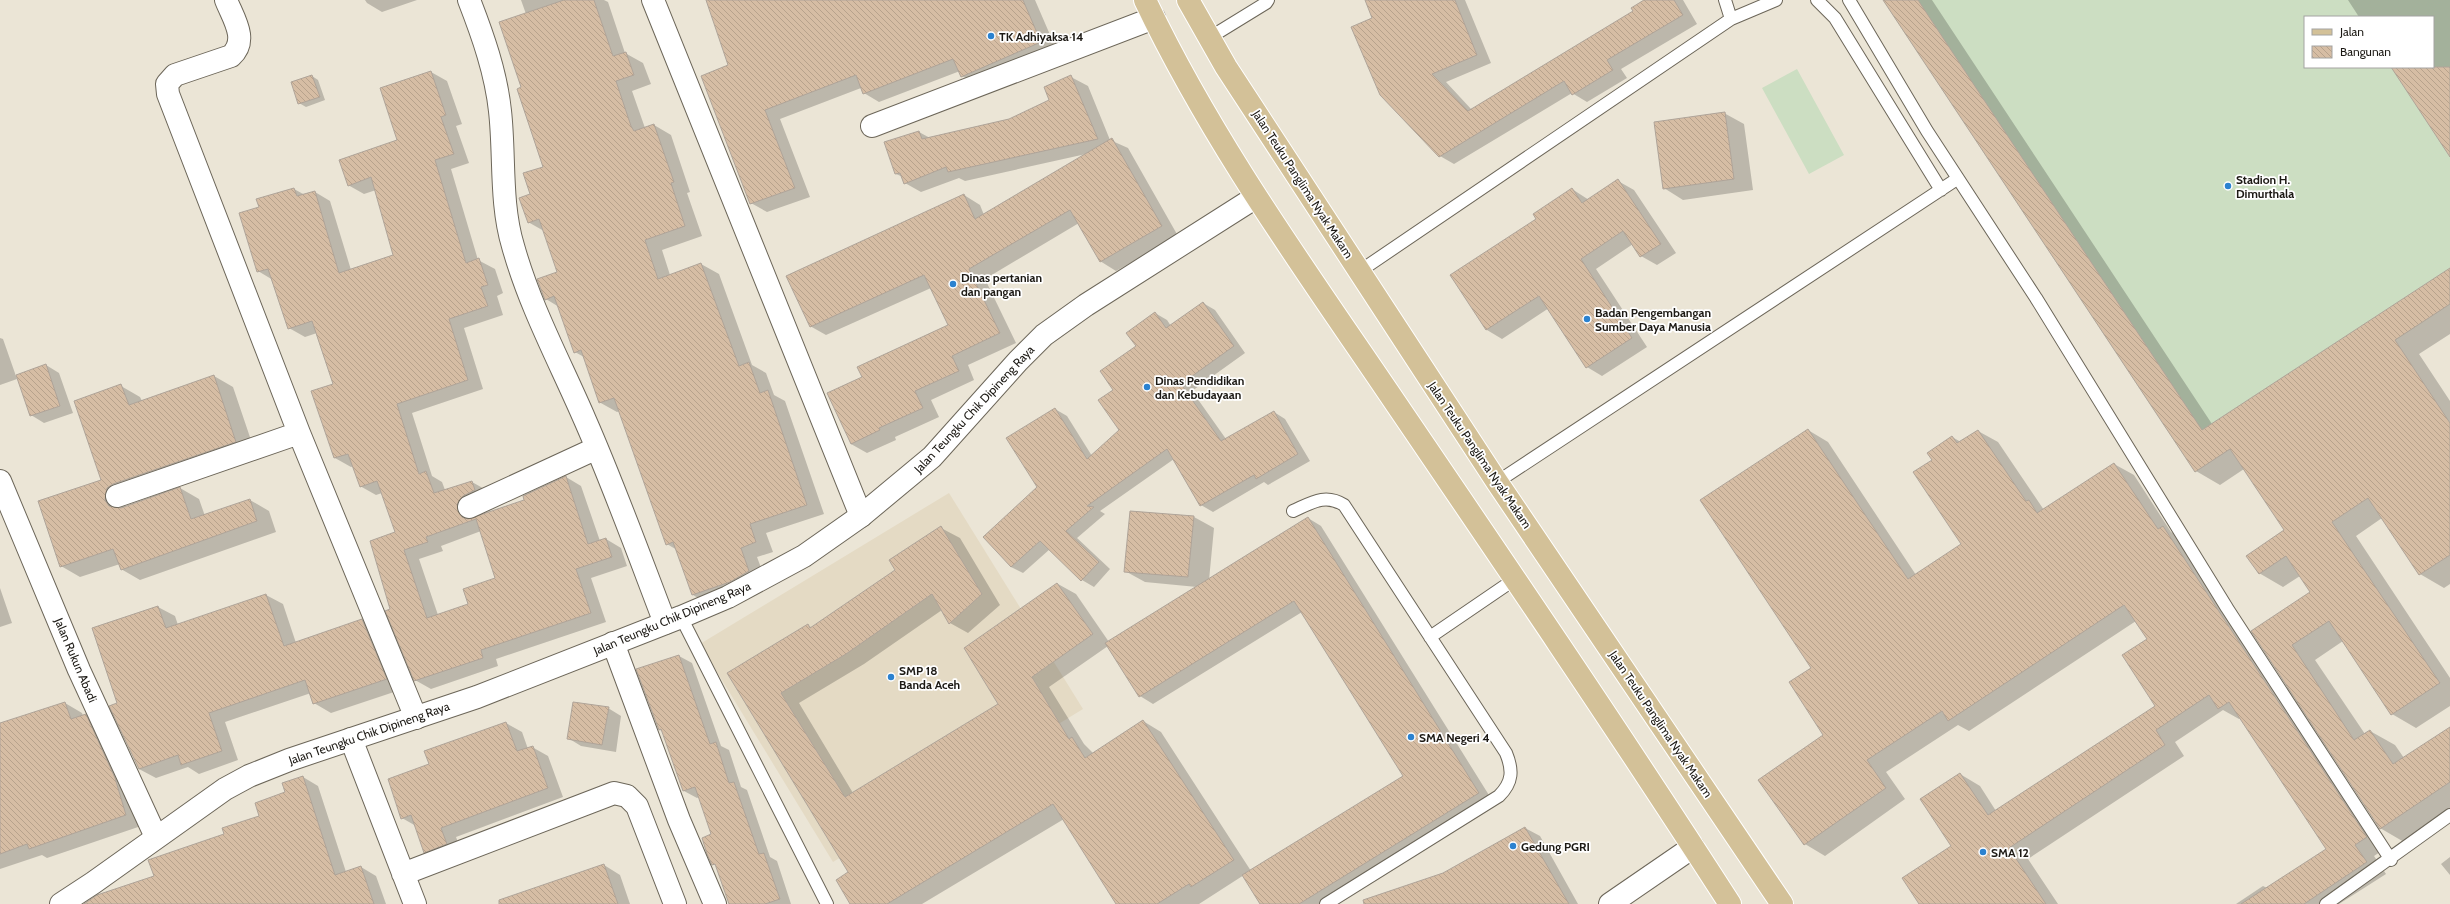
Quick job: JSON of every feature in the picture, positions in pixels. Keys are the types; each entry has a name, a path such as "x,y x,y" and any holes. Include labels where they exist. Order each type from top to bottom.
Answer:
{"main road":[{"name":"Jalan Teuku Panglima Nyak Makam","path":"1188,0 1208,38 1497,482 1782,904"},
{"path":"1149,9 1170,54 1256,197 1515,579 1694,847 1730,904"}],"street":[{"path":"226,0 240,34 241,40 238,50 231,56 175,75 167,84 168,94 299,433 416,718"},
{"path":"469,0 487,50 496,85 500,112 507,216 512,244 550,346 598,448 673,620"},
{"path":"653,0 862,516"},
{"path":"872,126 1149,9"},
{"name":"Jalan Teungku Chik Dipineng Raya","path":"61,904 224,789 248,776 477,696 673,620 728,597 767,578 804,556 862,516 932,457 1018,361 1044,335 1086,305 1256,197"},
{"path":"117,496 299,433"},
{"path":"469,507 598,448"},
{"name":"Jalan Rukun Abadi","path":"0,481 79,670 156,837"},
{"path":"613,643 679,820 715,904"},
{"path":"351,739 415,904"},
{"path":"403,874 614,793 627,796 637,806 675,904"},
{"path":"1610,904 1694,847"}],"lane":[{"path":"1208,38 1266,3 1268,0"},
{"path":"1725,0 1731,19"},
{"path":"1360,271 1731,19 1776,0"},
{"path":"1817,0 1835,18 1941,190"},
{"path":"1849,0 1957,179 2036,298 2231,615 2391,860"},
{"path":"1497,482 1957,179"},
{"path":"1293,511 1322,498 1335,499 1344,505 1506,753 1512,771 1510,783 1500,796 1326,904"},
{"path":"1430,637 1515,579"},
{"path":"673,620 827,904"},
{"path":"2326,904 2391,860 2450,816"}],"shaded area":[{"name":"SMP 18 Banda Aceh","path":"949,493 1083,709 833,862 700,644"}],"green space":[{"name":"Stadion H. Dimurthala","path":"1883,0 2450,0 2450,304 2195,472"},
{"path":"1797,69 1844,155 1809,174 1762,88"}],"building":[{"path":"564,0 594,0 613,56 626,52 634,75 616,81 631,126 634,131 654,124 674,182 671,183 685,226 645,240 658,279 701,263 739,366 749,362 760,393 768,390 807,505 750,524 756,542 741,548 749,571 730,582 692,595 673,542 666,545 614,398 599,403 581,350 574,353 554,296 545,300 537,279 557,272 539,219 528,223 519,198 530,194 523,173 543,167 517,89 521,87 499,22"},
{"path":"706,0 1023,0 1041,42 961,77 953,59 863,94 856,75 765,110 795,188 750,204 701,76 728,65"},
{"path":"1365,0 1455,0 1477,55 1432,74 1468,111 1633,11 1631,8 1644,0 1674,0 1683,15 1607,60 1613,70 1572,95 1564,81 1439,157 1380,95 1351,27 1372,18"},
{"path":"1883,0 1918,0 2202,430 2450,268 2450,304 2395,340 2450,423 2450,555 2419,575 2368,498 2332,522 2440,683 2391,715 2329,621 2292,645 2354,740 2370,730 2393,764 2450,727 2450,782 2380,829 2251,631 2310,592 2286,556 2259,574 2246,556 2284,530 2230,449 2195,472"},
{"path":"2450,67 2450,157 2392,68"},
{"path":"431,71 446,115 441,117 454,154 435,160 466,263 479,258 488,285 481,287 488,306 449,319 468,380 397,404 419,474 426,471 434,493 472,481 475,490 463,496 457,505 462,517 468,519 524,500 523,496 566,476 588,544 606,538 612,557 576,569 591,613 481,650 483,658 414,681 385,611 390,609 370,541 395,532 377,481 360,487 348,454 334,458 311,391 333,384 312,321 288,329 268,269 257,272 239,213 259,207 256,199 294,188 297,196 315,191 339,273 393,255 371,177 348,186 339,160 397,140 380,88","holes":["476,519 495,578 463,589 468,604 427,618 404,550 428,542 426,537"]},
{"path":"312,75 320,97 298,104 291,82"},
{"path":"1071,75 1098,139 948,172 946,167 904,184 900,173 895,174 884,142 919,131 922,139 1009,119 1049,100 1044,87"},
{"path":"1725,112 1734,179 1663,189 1654,122"},
{"path":"1112,138 1162,226 1100,262 1070,210 969,269 1000,333 952,356 959,371 915,391 923,408 879,428 880,430 851,444 827,393 862,377 857,367 948,325 924,275 810,327 786,276 964,194 975,219"},
{"path":"1618,179 1661,244 1640,257 1623,231 1581,259 1632,338 1586,368 1539,296 1486,330 1450,275 1536,219 1533,214 1572,188 1582,203"},
{"path":"1203,302 1234,346 1181,384 1221,441 1274,411 1298,454 1256,479 1254,475 1200,506 1167,449 1087,506 1094,507 1066,531 1099,562 1081,581 1040,541 1011,567 983,537 1037,487 1006,438 1055,408 1087,459 1119,430 1098,400 1113,390 1100,371 1136,346 1126,333 1155,312 1166,328"},
{"path":"46,364 60,406 30,416 16,375"},
{"path":"214,375 236,442 113,484 107,488 105,500 109,506 121,508 180,487 191,519 250,499 257,521 121,570 113,549 60,567 38,501 101,480 74,401 121,384 129,405"},
{"path":"1808,429 1908,579 1961,544 1913,472 1932,460 1927,453 1952,436 1957,443 1978,430 2026,501 2029,500 2037,513 2114,463 2158,529 2163,526 2367,837 2355,845 2367,862 2304,904 2241,904 2326,849 2229,702 2218,709 2209,695 2156,730 2165,745 2009,848 2046,904 1919,904 1902,878 1951,846 1920,799 1960,773 1988,815 2155,706 2122,655 2147,639 2124,605 1948,721 1942,711 1867,760 1886,788 1804,845 1758,780 1823,735 1789,682 1811,668 1700,500"},
{"path":"1130,511 1194,516 1188,577 1124,572"},
{"name":"SMA Negeri 4","path":"1308,517 1479,793 1299,904 1260,904 1242,875 1403,776 1294,601 1139,697 1105,643"},
{"path":"941,526 982,594 949,624 932,594 846,654 781,693 845,797 998,704 964,648 1057,583 1093,634 1032,677 1069,739 1072,737 1085,758 1143,720 1234,860 1191,887 1189,884 1157,904 1116,904 1053,804 887,904 850,904 836,880 848,872 727,673 808,624 810,628 895,570 889,560"},
{"path":"266,594 284,646 362,619 387,679 313,704 305,680 209,713 222,751 181,765 178,755 139,769 109,706 117,703 92,628 158,606 166,628"},
{"path":"679,655 710,744 716,742 729,783 734,782 759,854 764,853 780,899 765,904 729,904 715,864 712,865 707,854 702,838 711,834 695,787 683,791 661,729 659,730 636,669"},
{"path":"65,702 71,719 86,714 115,778 126,815 29,849 27,844 0,854 0,723"},
{"path":"573,702 609,707 602,745 567,739"},
{"path":"506,722 517,751 533,746 548,788 441,828 447,844 424,853 411,815 401,819 388,779 429,764 424,751"},
{"path":"303,776 335,875 361,866 374,904 84,904 97,895 154,876 148,860 224,834 222,828 259,816 255,803 285,792 282,783"},
{"name":"Gedung PGRI","path":"1525,827 1569,904 1364,904 1363,900 1443,873"},
{"path":"604,864 618,904 499,904 499,900"}],"place":[{"name":"TK Adhiyaksa 14","path":"991,36"},
{"name":"Stadion H. Dimurthala","path":"2228,186"},
{"name":"Dinas pertanian dan pangan","path":"953,284"},
{"name":"Badan Pengembangan Sumber Daya Manusia","path":"1587,319"},
{"name":"Dinas Pendidikan dan Kebudayaan","path":"1147,387"},
{"name":"SMP 18 Banda Aceh","path":"891,677"},
{"name":"SMA Negeri 4","path":"1411,737"},
{"name":"Gedung PGRI","path":"1513,846"},
{"name":"SMA 12","path":"1983,852"}]}
